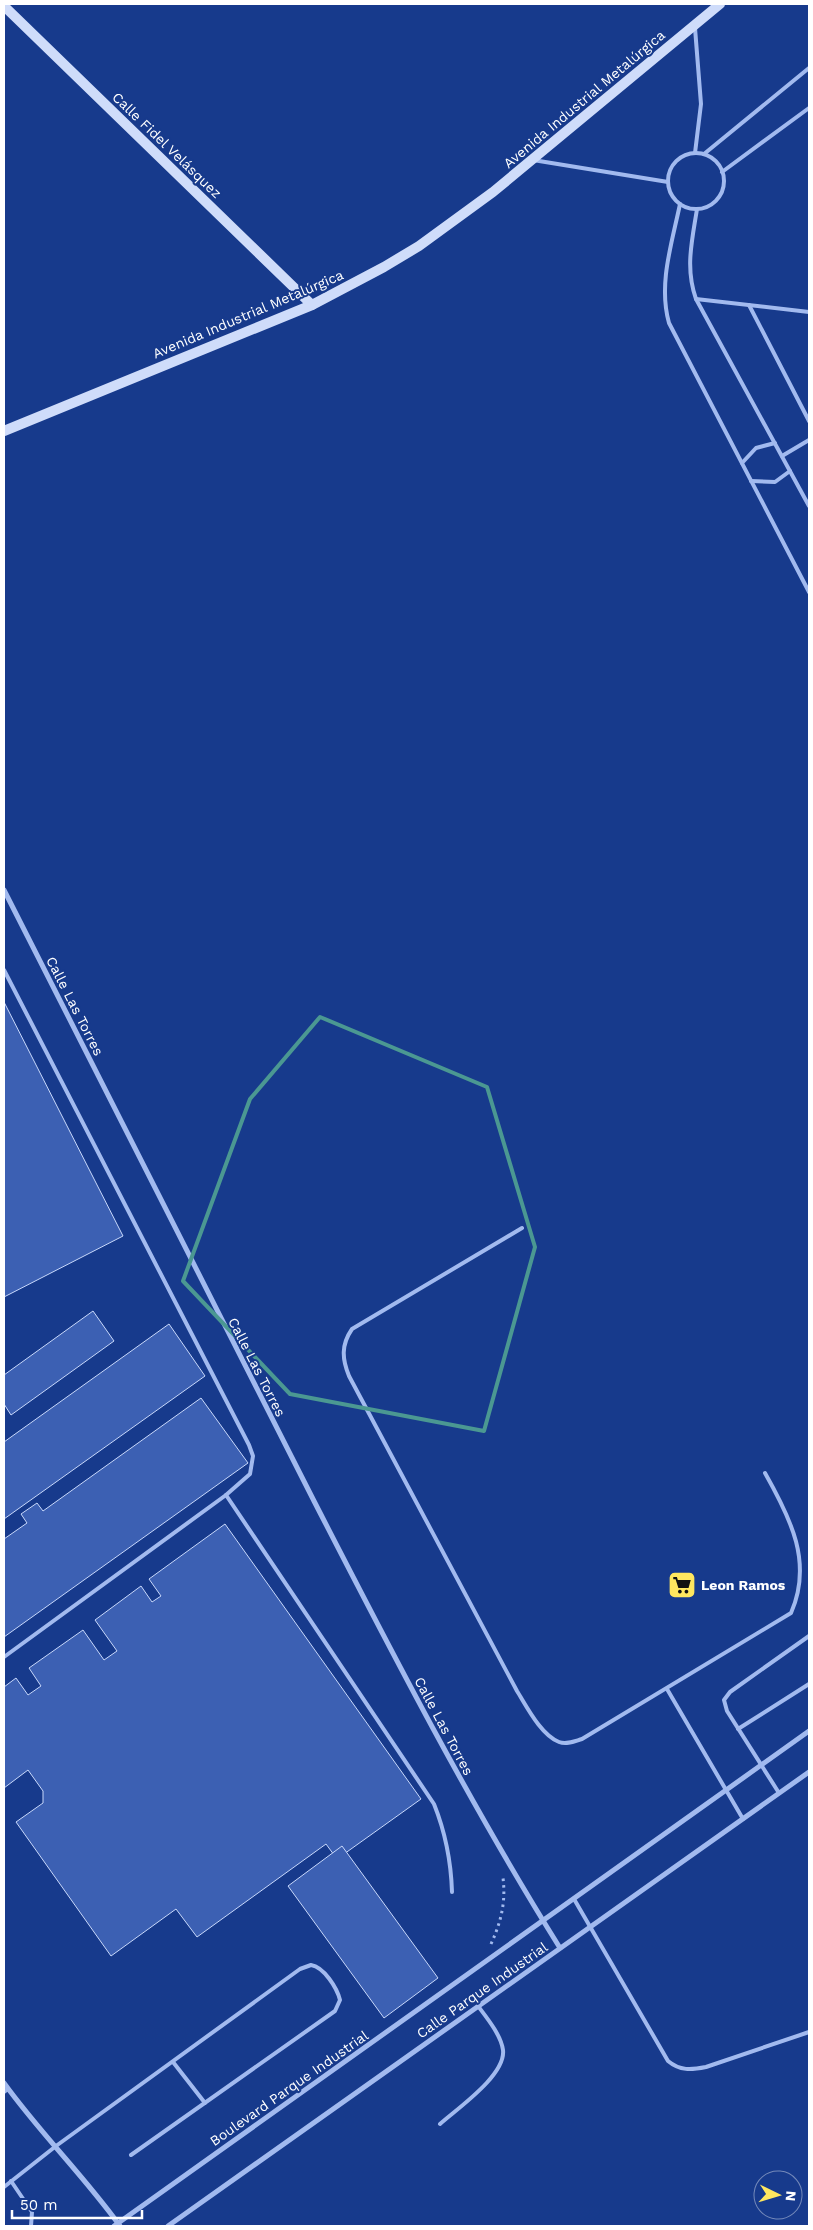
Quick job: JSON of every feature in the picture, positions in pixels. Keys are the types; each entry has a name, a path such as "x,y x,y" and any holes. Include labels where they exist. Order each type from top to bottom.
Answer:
{"street":[{"name":"Avenida Industrial Metalúrgica","path":"4,431 312,305 353,285 419,246 458,219 533,160 720,4"},
{"name":"Calle Fidel Velásquez","path":"4,6 312,305"},
{"name":"Calle Las Torres","path":"4,890 217,1314 432,1728 500,1850 560,1948"},
{"name":"Calle Parque Industrial","path":"477,1968 809,1731"},
{"name":"Calle Parque Industrial","path":"168,2226 809,1772"},
{"name":"Boulevard Parque Industrial","path":"117,2225 477,1968"},
{"path":"4,2083 6,2090 91,2187 117,2225"}],"lane":[{"path":"694,26 701,104 695,153"},
{"path":"704,154 809,68"},
{"path":"722,172 809,108"},
{"path":"695,153 704,154 718,164 722,172 723,189 719,197 706,208 697,209 680,204 670,191 669,173 679,159 695,153"},
{"path":"533,160 668,182"},
{"path":"680,204 665,280 665,310 676,337 809,592"},
{"path":"697,209 689,260 690,279 696,299 809,506"},
{"path":"696,299 809,312"},
{"path":"749,305 809,418"},
{"path":"782,456 809,440"},
{"path":"742,463 756,448 775,443"},
{"path":"751,481 774,482 790,471"},
{"path":"4,970 253,1456 250,1474 226,1495 4,1657"},
{"path":"522,1228 352,1329 344,1340 345,1367 517,1691 547,1734 559,1742 570,1743 582,1739 780,1621 791,1613 803,1594"},
{"path":"765,1473 801,1538"},
{"path":"226,1495 434,1804 444,1827 450,1855 452,1892"},
{"path":"779,1793 725,1707 727,1695 809,1636"},
{"path":"738,1730 809,1684"},
{"path":"668,1689 743,1819"},
{"path":"574,1899 668,2061 674,2066 690,2070 706,2067 809,2032"},
{"path":"4,2187 56,2146 305,1966 316,1966 320,1969 338,1993 340,2000 335,2011 131,2155"},
{"path":"440,2124 496,2074 503,2060 502,2044 478,2006"},
{"path":"173,2062 205,2103"},
{"path":"11,2181 32,2212 30,2226"}],"path":[{"path":"477,1968 501,1921 505,1900 503,1873"}],"highlighted area":[{"path":"320,1017 487,1087 535,1247 484,1431 290,1394 183,1281 250,1099"}],"building":[{"path":"4,1002 123,1236 4,1297"},
{"path":"93,1311 114,1341 11,1415 4,1404 4,1375"},
{"path":"169,1324 205,1376 4,1519 4,1442"},
{"path":"201,1398 248,1463 4,1637 4,1539 27,1523 21,1514 37,1503 43,1511"},
{"path":"225,1524 421,1799 337,1859 326,1844 197,1937 176,1909 111,1956 16,1822 43,1803 43,1791 28,1770 4,1788 4,1687 16,1678 28,1695 41,1686 29,1668 83,1630 104,1660 117,1651 95,1620 141,1586 152,1602 161,1596 149,1579"},
{"path":"342,1846 438,1978 384,2018 288,1886"}],"place":[{"name":"Leon Ramos","path":"682,1585"}]}
